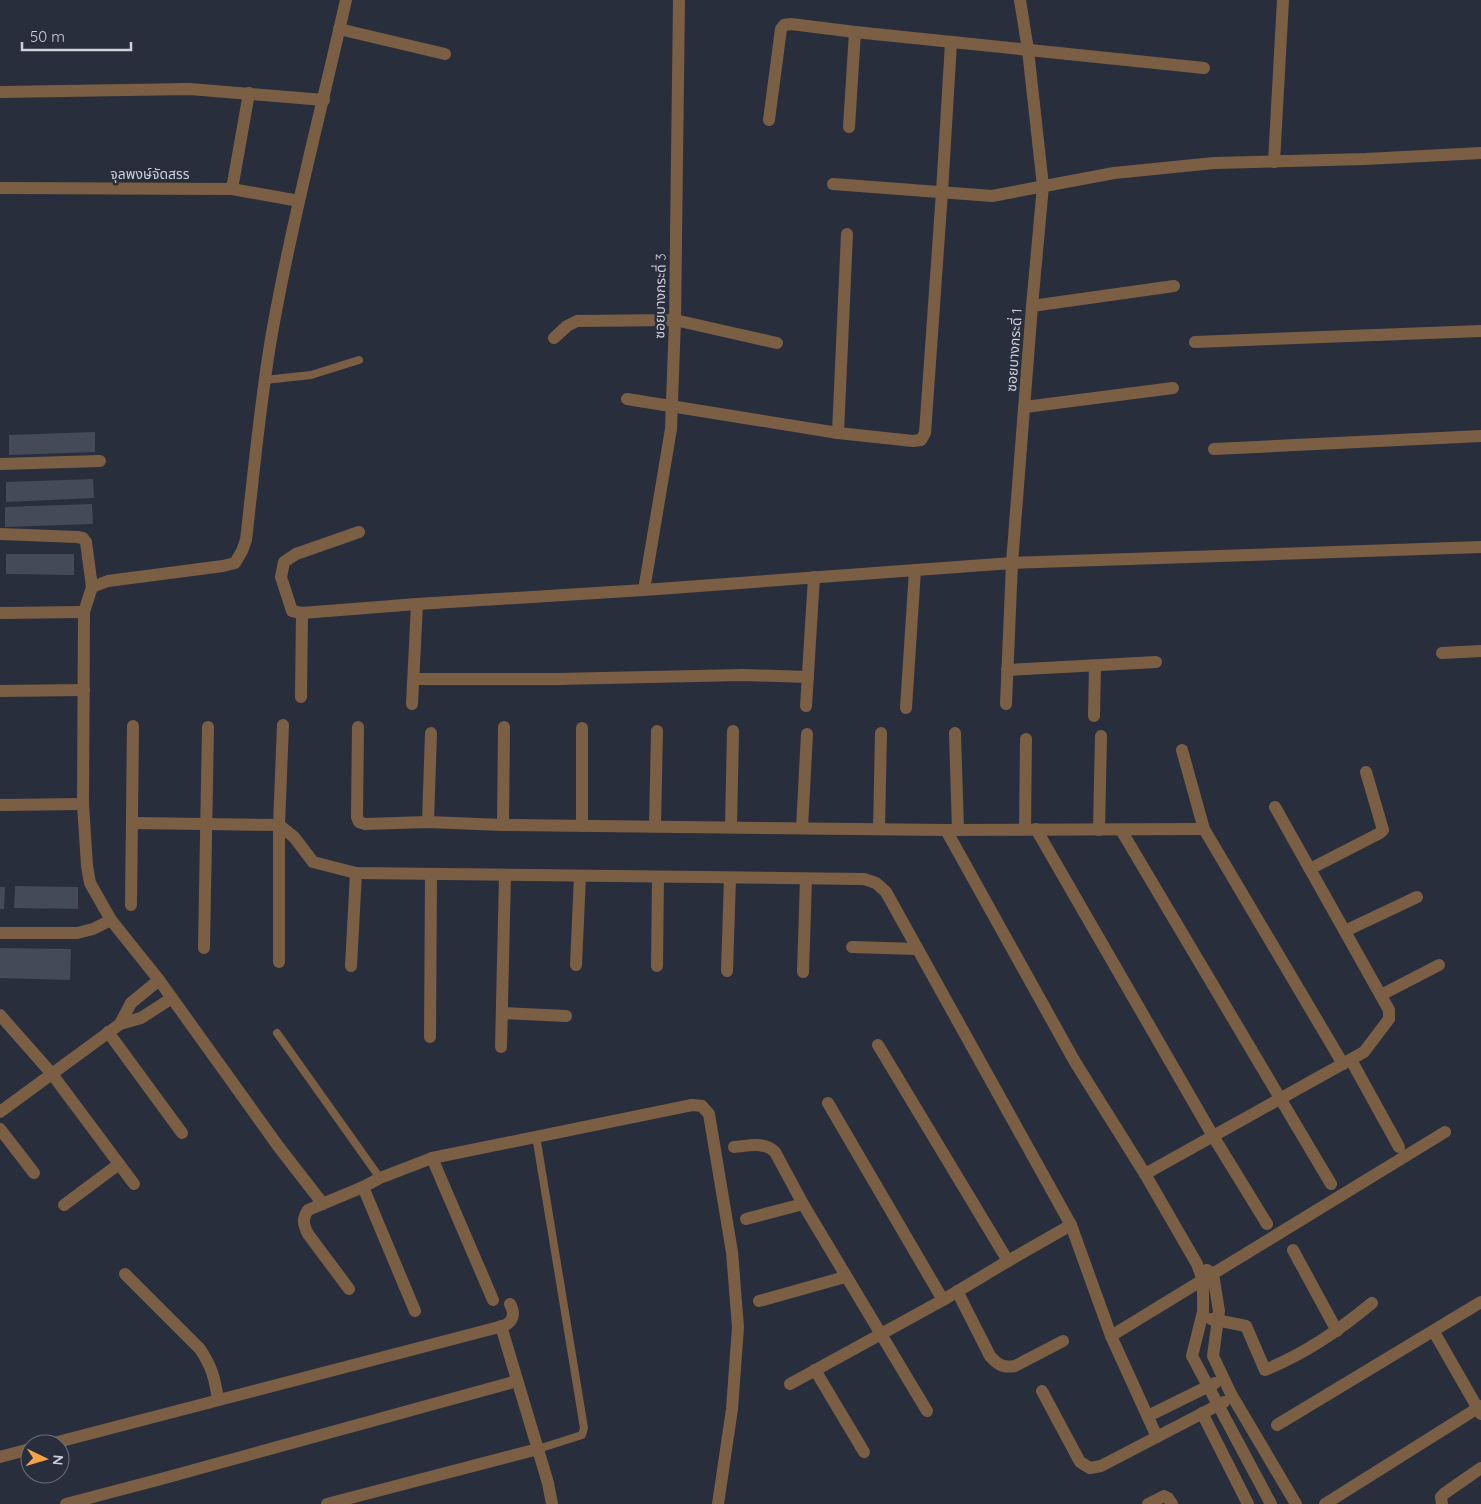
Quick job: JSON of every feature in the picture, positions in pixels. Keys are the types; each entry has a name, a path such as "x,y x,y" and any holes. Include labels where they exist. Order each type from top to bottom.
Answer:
{"street":[{"path":"92,587 108,581 235,563 242,551 246,540 264,380 272,333 299,201 346,0"},
{"name":"ซอยบางกระดี่ 3","path":"644,590 671,429 675,320 679,0"},
{"name":"ซอยบางกระดี่ 1","path":"1006,704 1012,563 1043,186 1028,50 1020,0"},
{"path":"1274,162 1283,0"},
{"path":"769,120 781,29 784,25 791,24 1204,68"},
{"path":"339,29 445,54"},
{"path":"849,128 855,32"},
{"path":"626,399 838,433 913,441 921,440 925,433 951,42"},
{"path":"0,92 190,89 324,100"},
{"path":"232,189 249,93"},
{"path":"833,184 992,196 1114,173 1214,163 1366,159 1481,153"},
{"name":"จุลพงษ์จัดสรร","path":"0,188 232,189 299,201"},
{"path":"838,433 847,234"},
{"path":"1032,306 1174,286"},
{"path":"554,338 567,326 577,321 675,320 777,343"},
{"path":"1195,342 1481,331"},
{"path":"1025,408 1173,388"},
{"path":"1214,449 1481,436"},
{"path":"0,464 100,460"},
{"path":"359,532 296,554 284,562 281,577 292,611 302,613 1012,563 1481,547"},
{"path":"0,534 83,538 86,542 92,587 84,612 83,804 90,883 111,920 172,998 278,1146 323,1204"},
{"path":"906,708 915,570"},
{"path":"806,706 814,577"},
{"path":"412,704 417,604"},
{"path":"0,613 84,612"},
{"path":"301,697 302,613"},
{"path":"1442,653 1481,651"},
{"path":"1007,670 1156,662"},
{"path":"1094,716 1095,666"},
{"path":"414,679 567,679 743,675 808,677"},
{"path":"0,691 84,690"},
{"path":"279,962 279,825 283,725"},
{"path":"131,905 133,726"},
{"path":"504,726 504,825"},
{"path":"204,948 208,727"},
{"path":"358,728 356,817 365,824 428,822 504,825 952,830 1204,829"},
{"path":"582,728 582,826"},
{"path":"656,826 657,731"},
{"path":"731,827 733,731"},
{"path":"428,822 431,733"},
{"path":"879,829 881,733"},
{"path":"955,733 952,830 1075,1062 1145,1174 1197,1264 1208,1277 1219,1310 1213,1356 1233,1398 1296,1504"},
{"path":"802,828 807,734"},
{"path":"1099,830 1101,736"},
{"path":"1026,739 1031,829 1267,1224"},
{"path":"1182,750 1204,829 1399,1147"},
{"path":"1310,869 1383,830 1366,772"},
{"path":"0,804 83,804"},
{"path":"1145,1174 1364,1052 1389,1019 1389,1010 1381,995 1275,808"},
{"path":"133,823 279,825 294,837 313,862 356,874 864,879 876,883 886,892 1071,1225 1111,1336 1157,1437"},
{"path":"1121,830 1331,1184"},
{"path":"351,966 356,874"},
{"path":"430,1037 431,874"},
{"path":"501,1047 505,875"},
{"path":"576,965 580,876"},
{"path":"657,966 658,877"},
{"path":"728,971 730,878"},
{"path":"803,972 806,879"},
{"path":"1345,931 1417,897"},
{"path":"0,933 77,933 92,929 111,920"},
{"path":"852,947 917,949"},
{"path":"1381,995 1439,965"},
{"path":"120,1024 131,1003 158,980"},
{"path":"0,1112 120,1024 140,1018 172,998"},
{"path":"502,1013 566,1016"},
{"path":"0,1015 52,1074 134,1184"},
{"path":"108,1032 182,1133"},
{"path":"878,1045 1008,1261"},
{"path":"828,1103 943,1300"},
{"path":"348,1289 308,1234 303,1224 304,1216 308,1210 364,1187 380,1178 432,1158 692,1105 702,1106 709,1114 732,1252 738,1327 732,1409 718,1504"},
{"path":"0,1129 34,1173"},
{"path":"1111,1336 1446,1132"},
{"path":"734,1147 764,1145 770,1147 775,1152 845,1277 927,1411"},
{"path":"432,1158 493,1300"},
{"path":"64,1205 119,1164"},
{"path":"364,1187 415,1311"},
{"path":"746,1219 803,1204"},
{"path":"790,1384 943,1300 1071,1225"},
{"path":"1293,1250 1337,1331"},
{"path":"125,1274 200,1349 214,1374 218,1400"},
{"path":"759,1301 845,1277"},
{"path":"1208,1277 1202,1319 1192,1356 1271,1504"},
{"path":"957,1291 990,1356 997,1364 1015,1366 1063,1341"},
{"path":"1277,1425 1481,1302"},
{"path":"1202,1319 1218,1320 1246,1326 1265,1370 1292,1359 1337,1331 1372,1303"},
{"path":"70,1439 508,1324 512,1319 510,1304"},
{"path":"500,1326 548,1483 552,1504"},
{"path":"1325,1504 1480,1409 1434,1332"},
{"path":"815,1370 864,1452"},
{"path":"1148,1416 1223,1379"},
{"path":"66,1504 161,1480 516,1381"},
{"path":"1042,1391 1080,1462 1090,1468 1100,1466 1233,1398"},
{"path":"1202,1414 1248,1504"},
{"path":"327,1504 538,1449"},
{"path":"0,1457 20,1452"},
{"path":"1442,1504 1441,1497 1445,1493 1481,1468"},
{"path":"1148,1504 1164,1496 1172,1504"}],"lane":[{"path":"264,380 311,375 359,360"},
{"path":"277,1033 380,1178"},
{"path":"536,1136 584,1428 582,1435 538,1449"}],"building":[{"path":"95,432 95,452 9,455 9,435"},
{"path":"93,479 94,498 6,502 6,482"},
{"path":"92,504 93,524 5,527 5,507"},
{"path":"6,554 74,554 74,575 6,574"},
{"path":"15,886 78,887 78,909 14,908"},
{"path":"0,887 5,887 4,909 0,909"},
{"path":"0,948 71,949 70,980 0,978"}]}
